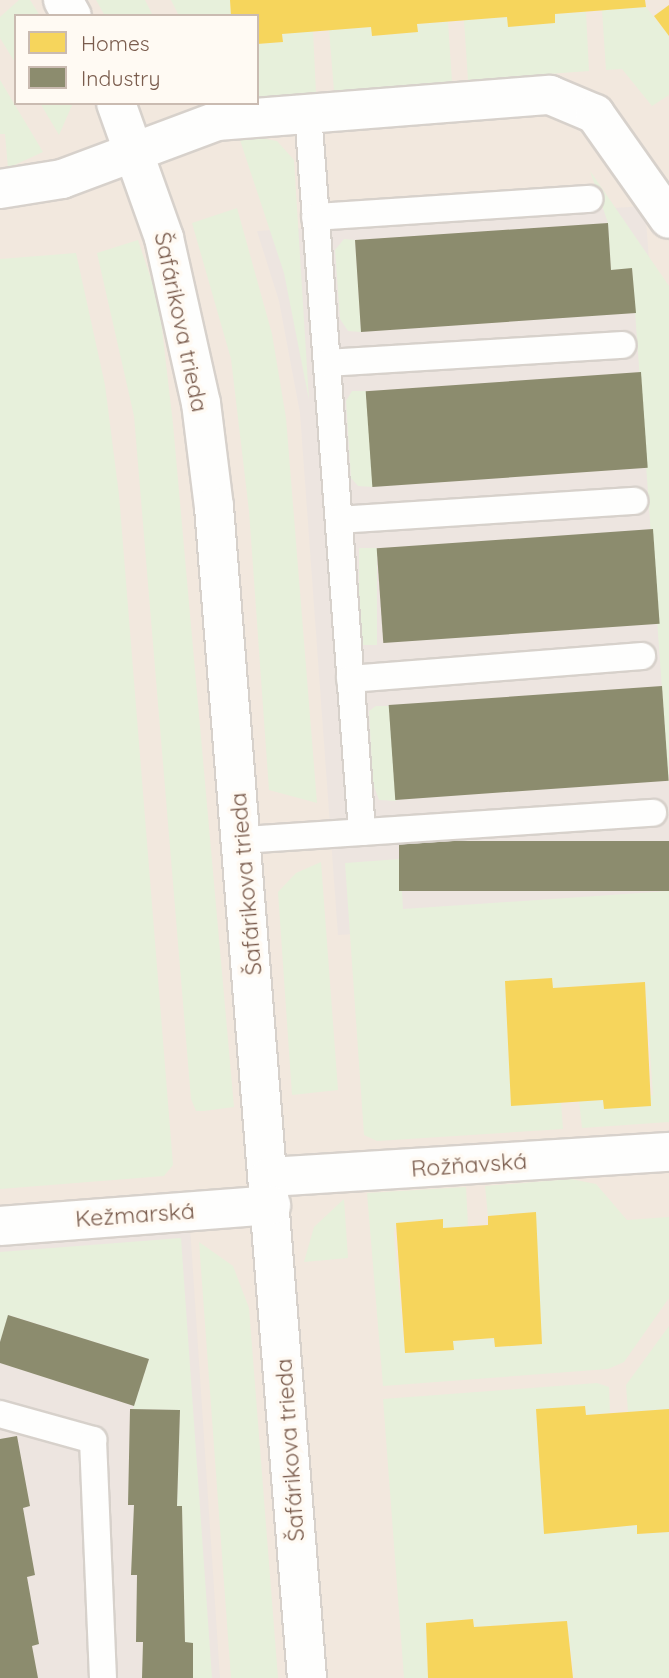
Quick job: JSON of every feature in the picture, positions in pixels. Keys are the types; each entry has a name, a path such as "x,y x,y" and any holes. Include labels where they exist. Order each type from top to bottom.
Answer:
{"street":[{"path":"0,190 35,187 217,121 541,95 569,99 595,114 669,219"},
{"name":"Šafárikova trieda","path":"117,105 136,152 164,238 201,403 243,840 307,1678"},
{"name":"Rožňavská","path":"270,1191 669,1152"},
{"name":"Kežmarská","path":"0,1226 270,1191"}],"lane":[{"path":"308,113 362,832"},
{"path":"315,217 589,199"},
{"path":"327,363 622,345"},
{"path":"339,520 634,501"},
{"path":"351,679 642,656"},
{"path":"243,840 653,813"},
{"path":"0,1414 93,1440 103,1678"}],"shaded area":[{"path":"0,0 669,0 669,1678 0,1678"},
{"path":"645,206 669,529 669,915 338,935 300,413 279,301 257,231"},
{"path":"189,1211 220,1678 0,1678 0,1226"}],"green space":[{"path":"19,0 30,0 39,14 14,14 14,61 0,38 0,17"},
{"path":"96,0 145,0 152,14 104,14"},
{"path":"171,0 230,0 231,14 178,14"},
{"path":"646,7 669,36 669,95 652,106 622,69 606,70 602,10"},
{"path":"586,12 589,71 468,80 464,20 507,17 508,26 554,23 555,14"},
{"path":"448,22 452,82 334,91 329,30 371,27 372,36 418,32 417,24"},
{"path":"313,31 316,93 259,97 259,44 283,42 282,34"},
{"path":"0,80 43,152 8,168 5,134 0,134"},
{"path":"41,105 72,105 59,135"},
{"path":"238,134 277,141 294,160 309,400 284,273"},
{"path":"590,171 669,286 669,787 632,269 611,270 608,223"},
{"path":"237,208 272,334 286,418 317,803 269,790 249,511 231,359 192,223"},
{"path":"344,239 355,240 361,332 348,331 340,319 335,250"},
{"path":"138,240 159,303 173,424 234,1107 204,1111 196,1111 191,1099 134,416 97,253"},
{"path":"76,253 105,385 119,495 173,1165 164,1176 0,1189 0,259"},
{"path":"352,391 366,391 373,487 358,486 351,478 346,401"},
{"path":"359,548 377,548 377,645 359,645"},
{"path":"376,706 389,706 396,801 379,800 373,784 369,711"},
{"path":"400,859 403,909 669,891 669,1122 582,1128 579,1101 603,1100 604,1109 653,1095 645,982 553,988 552,978 505,982 511,1105 561,1103 563,1129 377,1141 364,1135 345,863"},
{"path":"321,862 338,1090 292,1095 278,892 296,873"},
{"path":"571,1179 596,1184 627,1220 669,1217 669,1298 624,1362 608,1369 383,1386 367,1193 466,1187 468,1226 443,1228 442,1219 396,1223 394,1233 405,1353 453,1350 453,1341 494,1338 495,1347 542,1344 535,1212 488,1216 485,1186"},
{"path":"344,1199 348,1258 304,1262 314,1227"},
{"path":"181,1238 212,1678 193,1678 193,1644 185,1642 182,1507 177,1506 180,1410 133,1409 149,1359 9,1315 0,1342 0,1252"},
{"path":"199,1242 233,1266 249,1308 278,1678 231,1678"},
{"path":"669,1326 669,1409 628,1412 626,1385"},
{"path":"597,1383 609,1387 610,1413 586,1415 585,1406 536,1410 544,1533 637,1525 637,1534 669,1532 669,1678 574,1678 567,1621 474,1627 473,1619 426,1623 428,1678 404,1678 383,1399"}],"building: Homes":[{"path":"230,0 645,0 646,7 555,14 555,23 508,27 507,17 417,24 418,32 372,36 371,27 282,34 283,42 259,44 259,14 231,14"},
{"path":"669,5 669,36 654,16"},
{"path":"552,978 553,988 645,982 651,1106 604,1109 603,1100 511,1106 505,981"},
{"path":"536,1212 542,1344 495,1347 494,1338 453,1341 454,1350 405,1353 396,1223 443,1219 443,1228 488,1225 488,1216"},
{"path":"585,1406 586,1415 669,1409 669,1532 637,1534 637,1525 544,1534 536,1409"},
{"path":"473,1619 474,1627 567,1621 573,1678 428,1678 426,1623"}],"building: Industry":[{"path":"608,223 611,270 632,268 636,313 361,332 355,240"},
{"path":"641,372 648,468 372,487 366,391"},
{"path":"653,529 660,624 383,643 377,548"},
{"path":"662,686 669,781 395,800 389,705"},
{"path":"399,841 669,841 669,891 399,891"},
{"path":"8,1315 149,1359 134,1406 0,1363 0,1342"},
{"path":"130,1409 180,1410 177,1506 182,1506 185,1642 193,1643 193,1678 142,1678 143,1642 136,1642 137,1575 131,1575 134,1505 128,1505"},
{"path":"17,1436 30,1506 23,1508 35,1575 27,1577 39,1644 32,1646 38,1678 0,1678 0,1439"}]}
